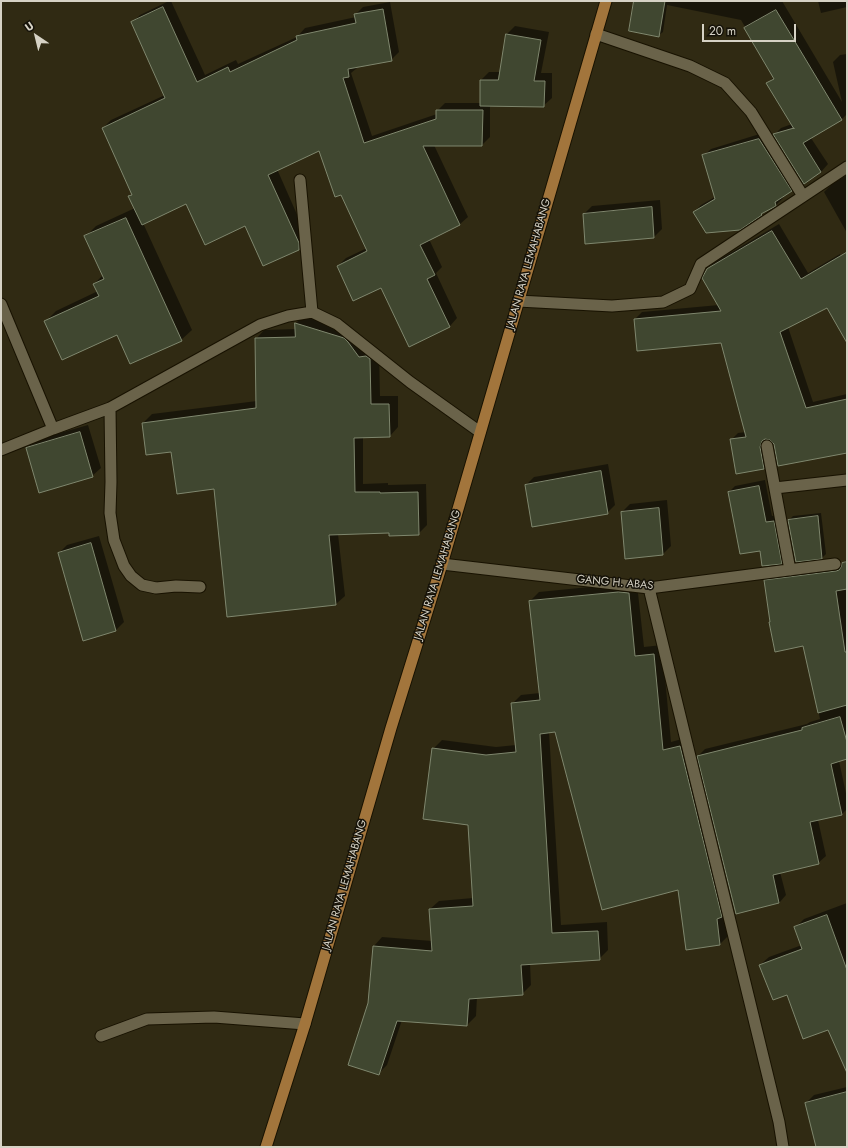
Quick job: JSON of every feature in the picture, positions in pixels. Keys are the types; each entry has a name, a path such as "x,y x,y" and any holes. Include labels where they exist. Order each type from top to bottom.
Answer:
{"main road":[{"name":"JALAN RAYA LEMAHABANG","path":"266,1147 305,1024 389,736 442,564 606,1"}],"street":[{"path":"596,34 690,66 725,83 751,112 803,196"},
{"path":"518,301 612,306 663,302 690,289 701,264 847,166"},
{"path":"300,180 312,312"},
{"path":"1,304 52,429"},
{"path":"1,450 52,429 110,408 260,325 288,316 312,312 337,324 410,382 480,432"},
{"path":"110,408 110,512 114,540 124,566 131,576 142,585 156,588 176,586 200,587"},
{"path":"767,446 790,570"},
{"path":"775,488 847,480"},
{"name":"GANG H. ABAS","path":"442,564 649,588 835,564"},
{"path":"649,588 777,1114 783,1147"},
{"path":"101,1036 147,1019 214,1017 305,1024"}],"building":[{"path":"634,1 665,1 659,37 629,31"},
{"path":"163,7 197,82 228,67 230,72 297,40 296,36 356,23 354,14 383,9 392,61 348,69 349,77 343,78 364,143 436,119 436,110 483,110 482,146 423,146 460,225 420,245 435,275 427,279 450,327 409,347 381,288 353,301 337,266 367,251 341,195 335,197 319,151 268,175 299,243 299,250 263,266 245,226 205,245 186,204 142,225 128,196 132,195 102,128 165,98 131,22"},
{"path":"776,10 842,120 803,143 821,172 804,184 773,134 793,128 766,83 774,79 744,28"},
{"path":"506,34 541,40 534,81 545,81 544,107 480,106 480,80 498,80"},
{"path":"759,139 792,191 775,202 776,206 761,214 762,215 740,230 706,233 693,212 715,199 702,155"},
{"path":"652,207 654,238 585,244 583,214"},
{"path":"126,218 182,341 130,364 117,335 62,360 44,321 99,296 93,284 104,279 84,236"},
{"path":"772,231 801,279 847,252 847,343 827,308 780,332 806,408 847,399 847,453 778,466 774,444 770,440 765,439 762,441 760,447 764,469 736,474 730,439 746,437 721,343 637,351 634,319 721,311 702,278 707,269"},
{"path":"295,323 344,338 359,357 366,356 370,359 371,404 389,404 390,437 354,438 355,492 418,492 419,535 389,536 389,533 329,535 336,605 227,617 214,489 177,494 171,452 146,455 142,423 256,408 255,338 295,337"},
{"path":"80,432 93,477 39,493 26,448"},
{"path":"601,471 608,514 532,527 525,485"},
{"path":"759,486 766,522 774,521 782,564 762,566 760,551 740,554 728,492"},
{"path":"659,508 663,555 625,559 621,512"},
{"path":"818,516 822,559 796,562 788,520"},
{"path":"91,543 116,631 83,641 58,553"},
{"path":"847,562 847,589 836,591 845,652 847,652 847,705 818,713 803,646 775,652 769,622 764,580 836,571 839,570 842,563"},
{"path":"619,592 629,593 635,656 654,654 663,750 680,746 722,917 717,919 720,945 686,950 678,890 602,910 555,732 540,734 552,933 598,931 600,960 521,965 523,995 469,999 467,1026 397,1021 379,1075 348,1065 368,1003 373,946 432,951 429,909 473,906 468,825 423,819 432,748 486,755 516,752 511,703 540,700 529,601"},
{"path":"840,717 847,742 847,759 831,764 842,815 810,822 819,864 773,875 779,903 736,914 697,756 802,730 802,728"},
{"path":"827,915 847,970 847,1073 828,1030 803,1039 787,995 773,1000 759,965 802,949 794,927"},
{"path":"847,1092 847,1147 816,1147 805,1103"}]}
